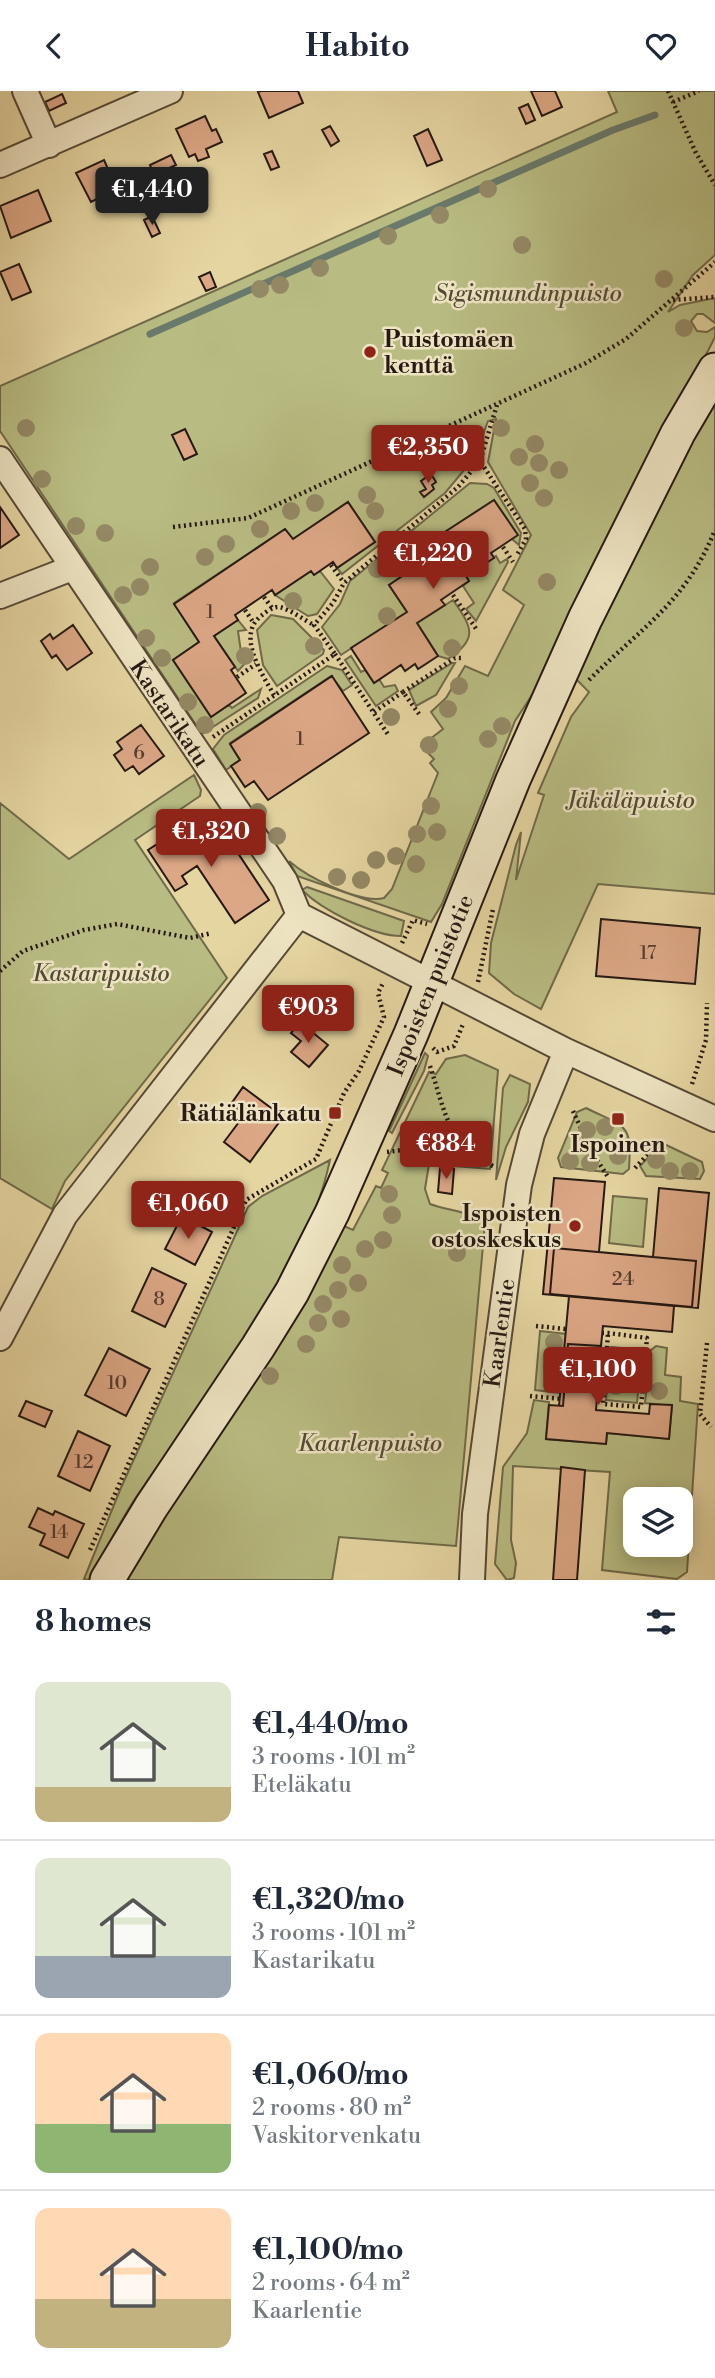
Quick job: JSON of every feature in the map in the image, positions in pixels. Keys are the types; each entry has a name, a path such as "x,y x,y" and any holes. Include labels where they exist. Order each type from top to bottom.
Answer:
{"main road":[{"name":"Ispoisten puistotie","path":"98,1567 144,1517 292,1292 357,1162 513,781 585,619 672,444 715,370"}],"street":[{"path":"25,91 49,145"},
{"path":"0,165 170,91"},
{"name":"Kastarikatu","path":"0,459 285,881 299,915"},
{"path":"0,596 72,568"},
{"path":"0,1338 65,1215 299,915 566,1051 715,1119"},
{"name":"Kaarlentie","path":"472,1580 475,1514 519,1185 532,1134 566,1051"}],"path":[{"path":"668,91 715,185"},
{"path":"673,102 699,91"},
{"path":"173,527 248,518 606,352 672,300 715,261"},
{"path":"672,300 715,297"},
{"path":"314,625 333,603 344,583 458,487 480,461 497,404"},
{"path":"480,461 524,529 526,539 517,555"},
{"path":"585,684 677,597 695,571 715,530"},
{"path":"503,547 513,562"},
{"path":"331,565 344,583"},
{"path":"453,595 477,630"},
{"path":"264,597 272,608"},
{"path":"274,695 256,664 251,635 254,622 272,608 279,607 314,625 389,736"},
{"path":"245,610 254,622"},
{"path":"206,743 335,654"},
{"path":"374,712 456,658 463,657"},
{"path":"237,677 256,664"},
{"path":"403,692 419,714"},
{"path":"481,972 484,943 494,907"},
{"path":"0,971 23,951 84,930 117,924 190,938 212,933"},
{"path":"98,1567 246,1200 316,1159 344,1093 359,1071 384,1017 378,993"},
{"path":"692,1083 706,1040 707,1003"},
{"path":"437,1052 454,1046"},
{"path":"430,1066 451,1129 466,1151"},
{"path":"573,1111 590,1149 608,1177"},
{"path":"635,1168 661,1140"},
{"path":"387,1152 433,1146 466,1151 493,1166"},
{"path":"536,1326 566,1329"},
{"path":"605,1333 646,1338 641,1407 603,1404 605,1333"},
{"path":"707,1343 700,1414 711,1427"},
{"path":"530,1396 563,1399"}],"green space":[{"name":"Sigismundinpuisto","path":"608,91 715,91 715,255 693,275 668,312 680,305 715,298 715,323 703,314 697,314 691,321 697,331 707,332 715,327 715,337 536,689 515,721 442,904 431,922 297,876 289,861 334,888 362,897 384,898 392,889 438,773 430,763 434,759 421,746 443,729 431,712 446,698 465,666 488,676 524,605 503,590 531,535 488,462 496,419 488,421 475,457 445,493 342,574 337,568 375,542 348,502 293,539 285,529 174,603 199,642 173,660 211,716 229,705 232,708 261,689 258,698 202,734 0,431 0,386 617,112"},
{"name":"Jäkäläpuisto","path":"715,399 715,894 598,884 541,1009 514,994 489,973 491,943 516,845 521,832 516,880 544,795 538,793 571,717 589,692 575,678 669,479"},
{"path":"470,483 487,484 494,488 521,533 519,545 512,539 517,535 494,500 438,537 444,548 389,585 407,612 341,655 322,627 340,604 350,581"},
{"path":"496,556 500,563 507,559 508,562 476,621 466,609 474,603 463,586 469,581 466,576"},
{"path":"311,571 314,575 320,571 334,589 317,614 308,616 275,595"},
{"path":"453,600 465,618 469,632 465,645 448,659 438,656 417,623"},
{"path":"271,615 293,619 324,650 323,654 277,686 263,665 257,630"},
{"path":"238,620 246,630 238,631 241,652 249,651 249,659 238,671 214,636"},
{"path":"351,656 361,672 365,670 374,682 379,679 384,687 395,685 398,691 376,706 345,660"},
{"path":"455,663 436,695 416,706 409,690"},
{"path":"327,666 342,670 352,685 343,691 331,676 230,743 240,760 226,770 213,749 224,735"},
{"name":"Kastaripuisto","path":"194,775 201,790 200,796 135,840 227,978 65,1181 52,1209 0,1178 0,803 69,859"},
{"path":"307,887 404,921 401,936 377,932 335,913 302,890"},
{"path":"425,1053 428,1056 424,1071 392,1133 389,1131"},
{"name":"Kaarlenpuisto","path":"465,1055 498,1070 490,1169 429,1164 425,1189 430,1204 467,1214 485,1223 456,1546 339,1537 332,1580 124,1580 266,1362 344,1226 353,1230 376,1186 381,1188 388,1173 382,1170 429,1072 436,1074 446,1059"},
{"path":"510,1075 530,1084 528,1102 506,1147 496,1180 503,1088"},
{"path":"586,1108 624,1128 630,1154 629,1169 623,1174 561,1167 558,1158 577,1112"},
{"path":"662,1143 702,1162 704,1171 700,1179 646,1176 640,1166"},
{"path":"330,1160 317,1205 299,1249 276,1293 221,1378 130,1506 90,1580 84,1579 120,1490 248,1207 262,1196"},
{"path":"613,1196 647,1199 643,1247 609,1243"},
{"path":"540,1331 566,1334 560,1393 535,1390"},
{"path":"656,1346 667,1348 665,1375 681,1377 680,1401 698,1404 693,1487 623,1487 623,1557 688,1557 687,1572 677,1579 602,1570 610,1472 513,1466 511,1540 516,1563 514,1578 507,1580 495,1564 503,1467 527,1433 534,1400 549,1402 546,1439 606,1444 607,1433 669,1439 672,1406 645,1403 650,1351"},
{"path":"611,1347 642,1350 637,1403 606,1400"}],"building":[{"path":"298,91 303,103 269,118 258,92"},
{"path":"531,91 555,91 562,107 542,116"},
{"path":"62,94 66,103 49,111 45,102"},
{"path":"528,104 535,120 526,124 519,108"},
{"path":"205,116 212,131 216,129 222,142 206,149 209,157 198,161 195,154 189,157 176,129"},
{"path":"330,126 339,141 331,146 322,130"},
{"path":"428,129 442,160 427,166 414,136"},
{"path":"272,151 279,167 271,170 264,154"},
{"path":"171,155 176,165 154,175 150,165"},
{"path":"104,160 114,183 98,190 101,197 91,202 76,173"},
{"path":"38,190 51,221 11,238 0,206"},
{"path":"152,216 160,233 152,237 144,220"},
{"path":"19,264 31,292 12,300 0,272"},
{"path":"210,272 216,287 206,291 199,277"},
{"path":"185,429 197,454 184,460 172,435"},
{"path":"431,474 436,482 432,485 434,489 424,497 420,492 426,489 421,481"},
{"path":"494,500 518,535 491,553 494,558 466,576 469,581 441,600 445,605 417,623 438,656 418,669 415,664 405,671 401,665 374,683 351,648 407,612 389,585 444,548 437,537"},
{"path":"348,502 375,542 337,568 333,562 314,575 311,571 275,595 272,590 235,615 238,620 214,636 235,667 231,670 246,693 211,717 173,660 199,642 174,604 285,529 293,539"},
{"path":"0,507 19,535 0,548"},
{"path":"73,625 92,653 67,670 56,655 52,658 41,641 50,634 53,639"},
{"path":"332,676 369,733 268,800 254,781 245,787 231,766 240,760 230,744"},
{"path":"141,725 164,756 139,774 133,766 125,771 114,755 122,749 117,742"},
{"path":"220,826 269,900 235,923 197,866 182,876 187,884 175,891 148,850 183,827 194,843"},
{"path":"601,919 700,928 695,984 596,976"},
{"path":"300,1022 328,1045 309,1067 291,1052 301,1041 291,1033"},
{"path":"243,1087 283,1117 250,1162 224,1142 245,1114 231,1104"},
{"path":"440,1168 454,1169 452,1194 438,1192"},
{"name":"Ispoisten ostoskeskus","path":"554,1178 605,1182 599,1252 653,1257 659,1188 709,1193 698,1308 543,1294"},
{"path":"182,1216 212,1232 195,1265 165,1249"},
{"path":"554,1248 696,1261 692,1307 550,1294"},
{"path":"152,1268 186,1284 165,1327 132,1311"},
{"path":"569,1296 674,1306 672,1332 603,1326 601,1346 568,1344 563,1406 559,1406"},
{"path":"568,1344 601,1346 596,1410 649,1414 650,1404 672,1405 669,1439 607,1433 606,1444 546,1439 549,1405 563,1406"},
{"path":"109,1348 150,1369 126,1416 85,1395"},
{"path":"26,1401 52,1411 45,1427 19,1416"},
{"path":"78,1431 110,1446 90,1491 58,1476"},
{"path":"561,1467 585,1470 577,1580 553,1580"},
{"path":"38,1508 53,1515 55,1511 84,1524 68,1558 40,1545 45,1534 29,1527"}],"waterway":[{"path":"150,334 613,130 655,115"}],"place":[{"name":"Puistomäen kenttä","path":"370,352"},
{"name":"Rätiälänkatu","path":"335,1113"},
{"name":"Ispoinen","path":"618,1119"},
{"name":"Ispoisten ostoskeskus","path":"575,1226"}]}
